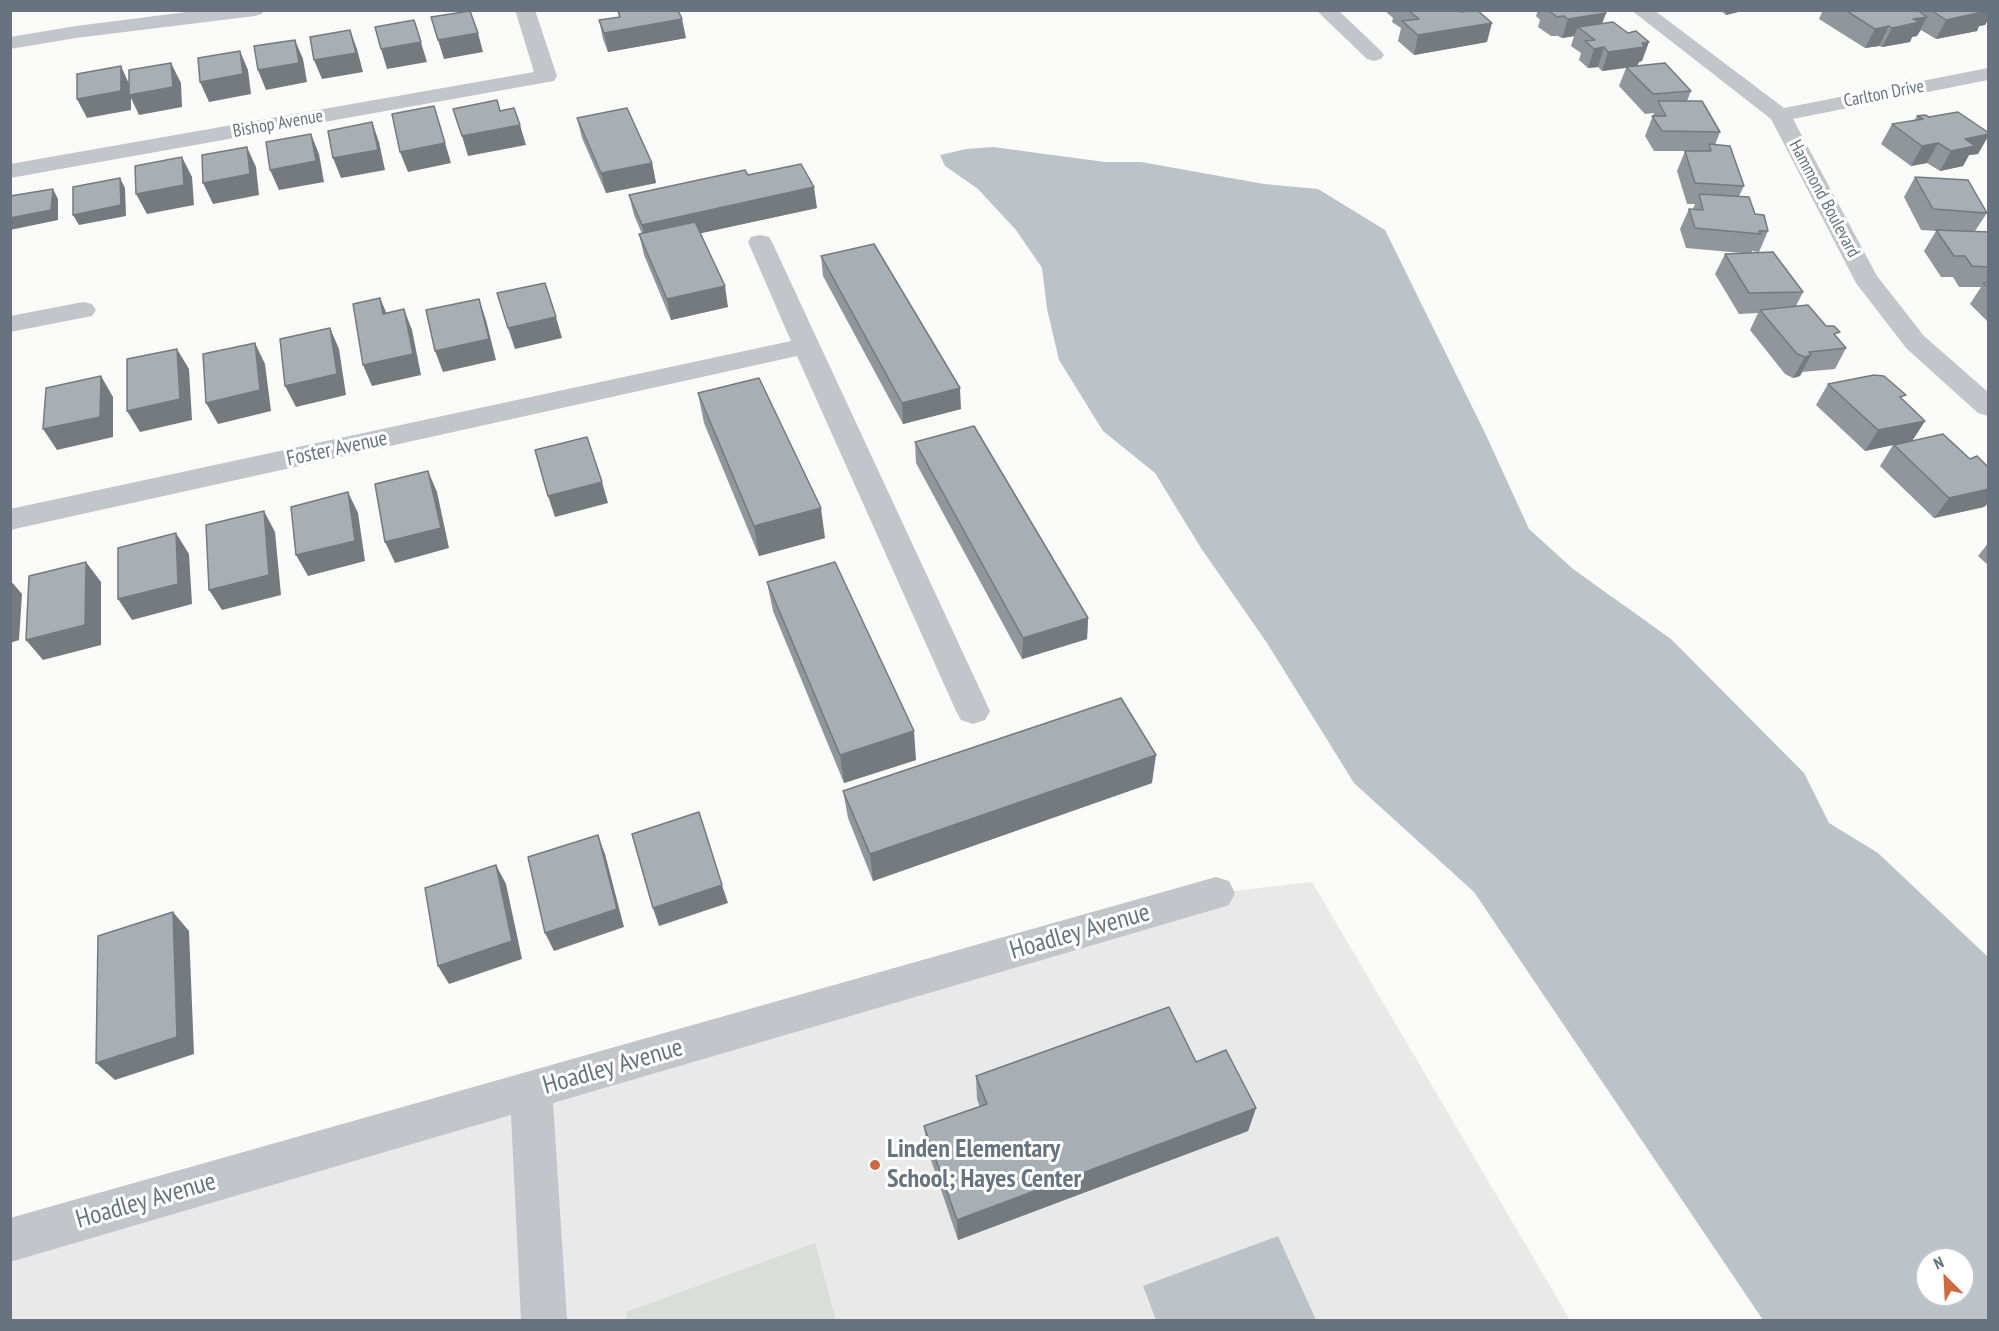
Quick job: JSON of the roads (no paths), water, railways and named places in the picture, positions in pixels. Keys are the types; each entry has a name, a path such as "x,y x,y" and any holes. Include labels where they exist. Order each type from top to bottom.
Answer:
{"street":[{"path":"10,43 76,32 255,10"},
{"name":"Bishop Avenue","path":"10,171 546,76 525,10"},
{"path":"1326,10 1374,55"},
{"name":"Hammond Boulevard","path":"1641,10 1780,115 1865,278 1915,342 1989,408"},
{"name":"Carlton Drive","path":"1780,115 1989,74"},
{"path":"759,242 973,711"},
{"path":"10,324 82,310"},
{"name":"Foster Avenue","path":"10,520 806,345"},
{"name":"Hoadley Avenue","path":"10,1240 1216,893"},
{"path":"531,1090 544,1320"}],"place":[{"name":"Linden Elementary School; Hayes Center","path":"875,1165"}]}
